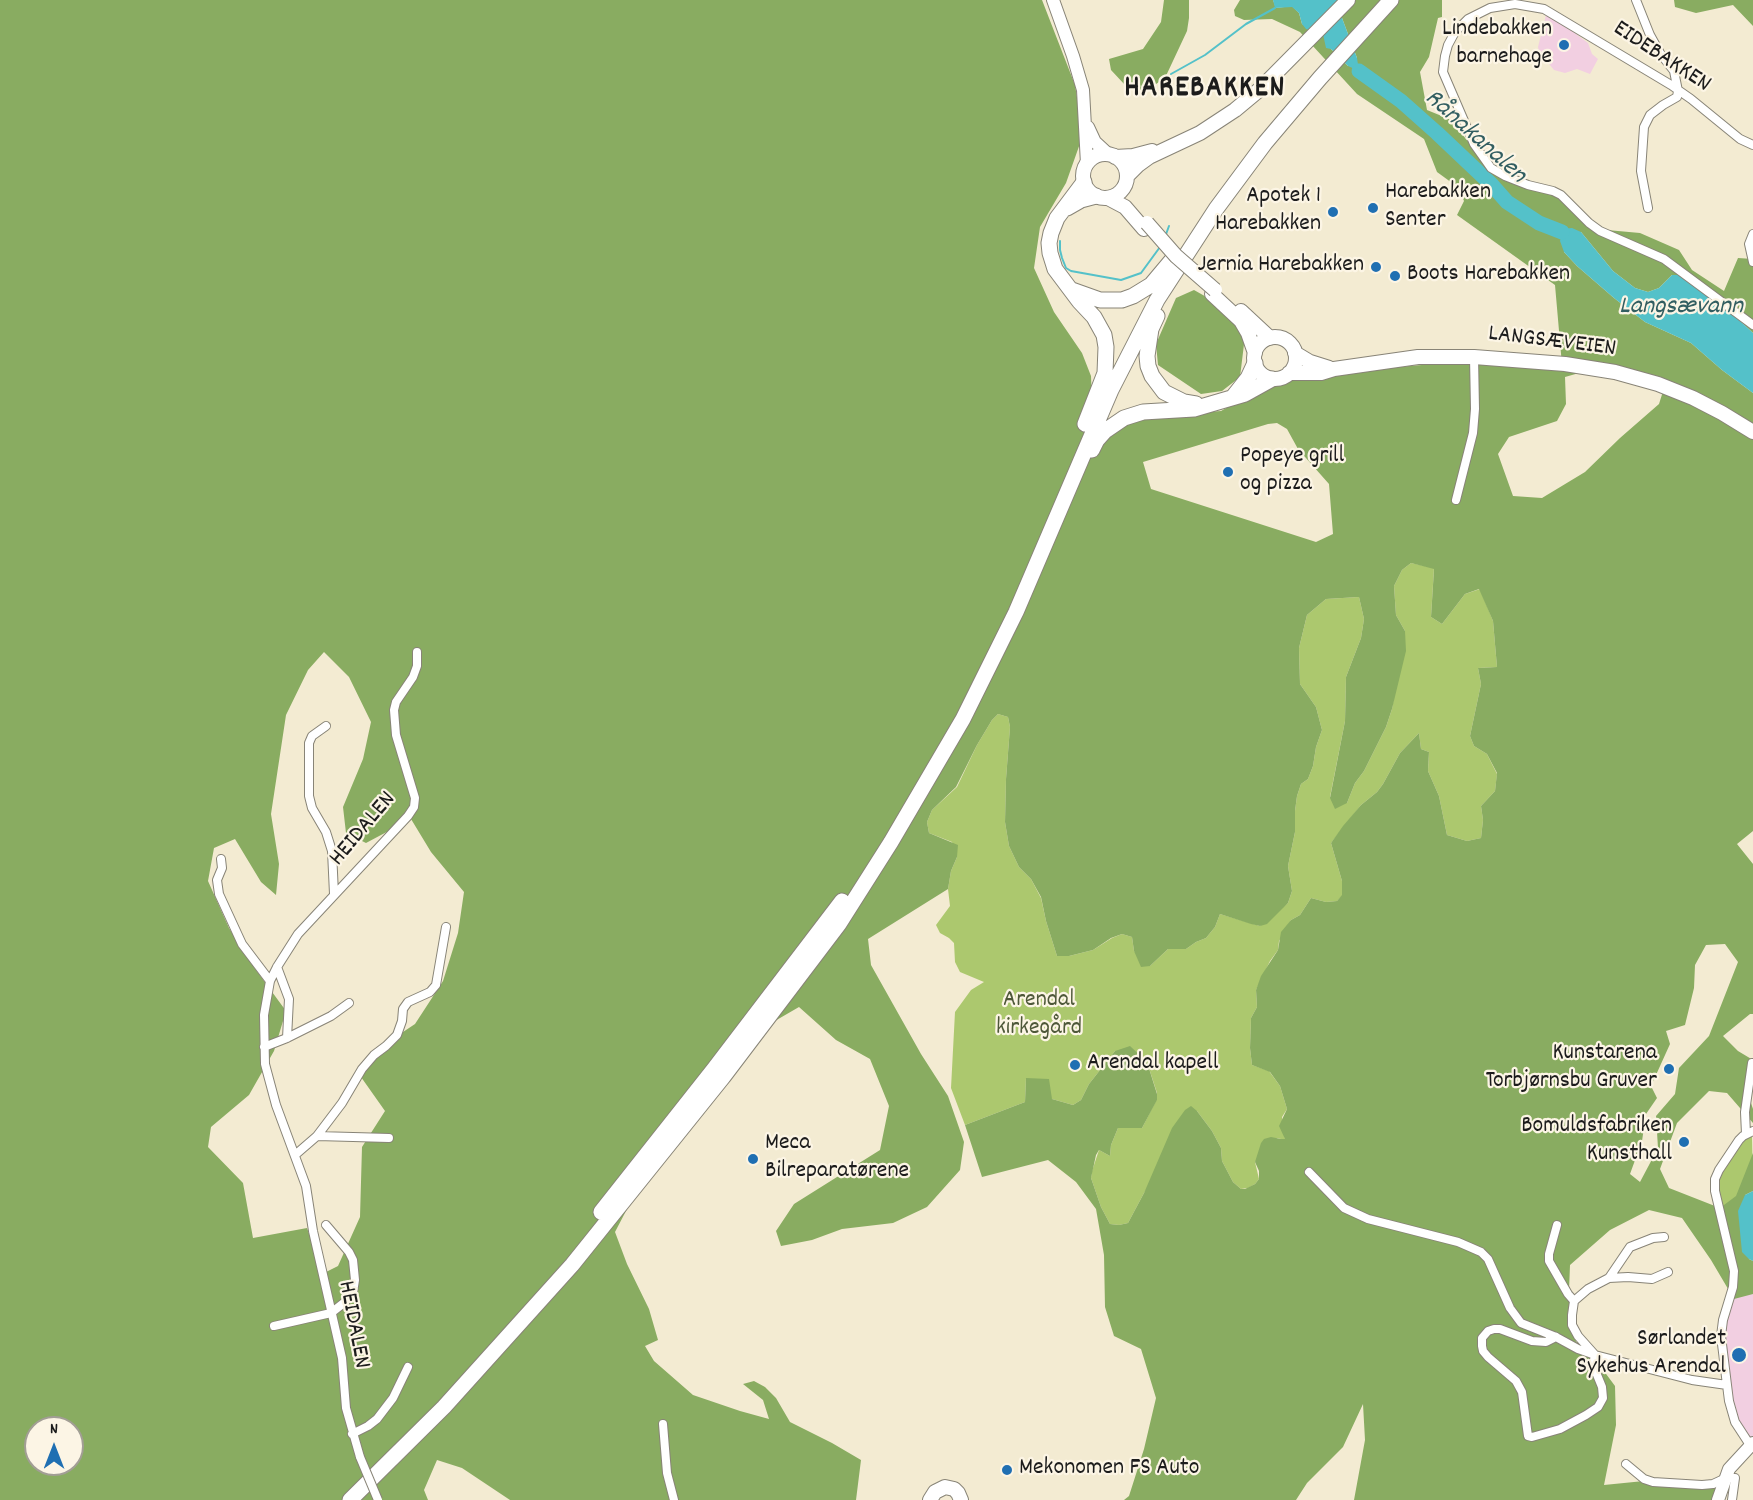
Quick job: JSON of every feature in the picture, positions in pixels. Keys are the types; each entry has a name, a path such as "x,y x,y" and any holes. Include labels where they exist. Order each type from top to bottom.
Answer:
{"highway":[{"path":"1363,26 1382,0"},
{"path":"1079,440 1135,328 1229,177 1363,26 1391,0"},
{"path":"339,1500 497,1338 533,1297 714,1070 832,916 884,838 955,716 1008,609 1105,373 1106,347 1100,326 1055,269 1050,253 1051,233 1062,211 1084,182"},
{"path":"1062,211 1081,200 1102,197"},
{"path":"1070,289 1100,300 1122,300 1133,296 1151,285 1189,243"},
{"path":"1189,243 1151,329 1147,356 1152,376 1164,392 1184,402 1205,405"},
{"path":"350,1500 444,1407 572,1265 723,1077 839,924 891,842 963,719 1016,612 1128,354 1189,243"},
{"path":"1233,397 1248,378 1255,358"},
{"path":"1061,508 1097,440 1114,423 1143,412 1194,409 1224,401 1245,394 1272,379"}],"main road":[{"path":"1053,0 1080,77 1084,100 1087,164"},
{"path":"1102,197 1119,193 1132,169 1149,157 1200,133 1227,117 1250,98 1342,0"},
{"path":"1255,358 1260,344 1270,338 1276,338 1286,341 1293,348 1295,364 1289,374 1280,378 1272,379 1261,373 1255,358 1248,333 1241,321 1125,207 1088,190 1083,174 1087,164 1095,156 1133,156 1152,150 1198,129 1233,107 1276,70 1348,0"},
{"path":"1085,120 1095,142 1124,166 1129,200 1145,226"},
{"path":"1214,292 1270,338"},
{"name":"LANGSÆVEIEN","path":"1295,353 1316,364 1334,369"},
{"name":"LANGSÆVEIEN","path":"1289,374 1321,373 1334,369 1418,357 1474,357 1572,365 1615,372 1658,384 1693,398 1753,432"},
{"path":"1718,1500 1729,1469 1752,1444"},
{"path":"930,1500 934,1492 945,1487 954,1489 961,1500"}],"street":[{"path":"1636,0 1650,35 1660,53 1674,70 1678,94 1650,115 1644,127 1641,171 1648,208"},
{"name":"EIDEBAKKEN","path":"1753,145 1740,139 1691,99 1678,94 1620,54 1544,9 1515,4 1490,8 1468,19 1455,32 1448,45 1443,72 1474,144 1491,168 1528,185 1562,195 1600,231 1664,259 1753,325"},
{"path":"1753,234 1749,244 1753,262"},
{"path":"1456,500 1473,433 1474,357"},
{"name":"HEIDALEN","path":"378,1500 352,1434 346,1408 342,1358 313,1231 306,1186 270,1085 265,1064 264,1015 270,981 276,967 298,934 414,807 415,798 396,735 394,710 396,702 417,666 417,652"},
{"name":"HEIDALEN","path":"326,726 312,735 309,742 309,795 312,808 326,832 332,851 334,894"},
{"path":"220,859 222,868 217,880 219,894 242,944 270,981"},
{"path":"295,1155 317,1136 342,1103 368,1062 397,1035 408,1002 430,992 436,985 446,927"},
{"path":"276,967 289,999 287,1038"},
{"path":"264,1047 331,1016 349,1003"},
{"path":"1752,1063 1745,1112 1750,1132 1739,1140 1715,1179 1715,1191 1734,1271 1733,1287 1723,1320 1721,1336 1729,1401 1735,1422 1752,1444"},
{"path":"317,1136 389,1138"},
{"path":"1309,1172 1344,1208 1368,1219 1458,1242 1481,1252 1488,1259 1510,1308 1521,1323 1595,1355 1692,1380 1727,1384"},
{"path":"274,1326 331,1312 351,1296 355,1280 353,1260 326,1225"},
{"path":"1557,1225 1549,1262 1574,1301"},
{"path":"1595,1355 1574,1329 1572,1315 1574,1301 1588,1289 1608,1278 1630,1247 1653,1238 1664,1237"},
{"path":"1608,1278 1652,1279 1668,1272"},
{"path":"1556,1337 1546,1342 1532,1341 1500,1329 1494,1329 1488,1331 1482,1338 1482,1346 1488,1357 1516,1381 1522,1392 1528,1436 1532,1437 1560,1429 1598,1407 1603,1393 1593,1365 1595,1355"},
{"path":"352,1434 377,1419 393,1398 408,1368"},
{"path":"663,1424 667,1473 674,1500"},
{"path":"1626,1464 1644,1479 1653,1482 1702,1485 1713,1484 1726,1478 1735,1478 1732,1500"}],"shaded area":[{"name":"Lindebakken barnehage","path":"1546,15 1588,43 1592,54 1598,59 1590,74 1577,69 1565,73 1554,70 1539,52 1538,47"},
{"name":"Sørlandet Sykehus Arendal","path":"1753,1262 1753,1438 1751,1439 1732,1411 1724,1332 1728,1303"}],"green space":[{"path":"0,0 1042,0 1075,85 1083,135 1066,183 1040,227 1034,268 1054,312 1082,353 1091,376 1093,426 1139,417 1221,411 1258,390 1298,375 1434,364 1562,365 1555,285 1457,215 1464,201 1459,188 1437,172 1424,139 1357,94 1300,32 1272,19 1244,20 1235,16 1234,10 1240,0 1273,0 1276,8 1292,6 1299,13 1302,24 1323,34 1331,49 1348,66 1357,58 1342,18 1341,0 1442,0 1442,17 1438,18 1429,57 1420,72 1427,110 1449,119 1472,146 1512,178 1561,193 1596,229 1640,233 1679,250 1692,270 1724,291 1738,258 1753,259 1753,333 1739,320 1672,275 1659,288 1648,292 1635,288 1613,271 1581,232 1564,252 1614,298 1645,322 1691,343 1753,393 1753,831 1737,844 1753,864 1753,1014 1723,1036 1738,1051 1753,1060 1753,1087 1750,1100 1753,1109 1753,1123 1727,1093 1709,1091 1677,1123 1660,1169 1669,1188 1720,1208 1736,1196 1753,1153 1753,1191 1745,1195 1749,1259 1753,1261 1753,1294 1734,1299 1682,1218 1649,1210 1610,1230 1570,1265 1569,1291 1576,1342 1592,1349 1595,1359 1615,1386 1616,1425 1604,1485 1644,1481 1718,1485 1713,1500 1354,1500 1365,1440 1363,1404 1343,1447 1307,1483 1296,1500 1124,1500 1129,1496 1144,1449 1156,1398 1141,1349 1114,1336 1105,1307 1104,1255 1096,1209 1076,1182 1048,1160 982,1177 965,1125 1025,1102 1026,1078 1049,1079 1052,1099 1073,1105 1081,1100 1089,1084 1115,1051 1130,1046 1147,1062 1157,1100 1142,1128 1118,1128 1111,1145 1110,1156 1099,1150 1096,1155 1091,1178 1101,1207 1110,1224 1128,1223 1144,1193 1172,1128 1185,1110 1191,1106 1212,1131 1221,1148 1222,1161 1233,1182 1241,1189 1245,1189 1259,1179 1259,1171 1255,1162 1261,1143 1264,1139 1271,1137 1285,1139 1279,1126 1287,1109 1280,1086 1270,1072 1252,1065 1251,1018 1257,1007 1256,990 1261,976 1278,950 1281,932 1291,920 1300,915 1311,898 1326,902 1337,901 1342,895 1342,881 1331,843 1361,805 1377,792 1400,753 1419,733 1421,749 1429,752 1428,771 1439,796 1447,835 1467,841 1481,838 1483,820 1481,806 1495,791 1497,773 1487,754 1474,746 1470,736 1481,684 1478,668 1497,667 1493,621 1479,589 1465,594 1442,624 1431,617 1434,569 1411,563 1402,570 1394,586 1396,615 1405,631 1406,651 1392,709 1386,727 1364,771 1355,783 1347,803 1335,809 1330,798 1345,721 1346,677 1361,638 1364,619 1359,597 1326,599 1307,615 1299,648 1300,684 1316,707 1322,730 1313,766 1308,779 1301,784 1297,796 1295,832 1288,866 1292,891 1288,903 1267,924 1260,926 1220,914 1215,927 1206,938 1186,949 1168,949 1150,966 1141,967 1134,951 1132,937 1122,934 1111,938 1093,950 1069,956 1057,956 1041,897 1031,879 1019,867 1009,846 1005,822 1010,727 1008,717 998,714 992,720 956,787 932,810 927,822 929,833 958,845 948,889 868,939 871,965 921,1054 948,1096 964,1142 960,1170 927,1207 893,1223 842,1229 812,1240 781,1246 776,1231 794,1204 880,1150 889,1106 870,1059 836,1040 799,1007 761,1029 638,1188 615,1232 627,1264 649,1309 658,1340 645,1346 654,1361 693,1395 769,1419 763,1400 743,1384 754,1381 765,1387 776,1398 790,1422 861,1460 856,1500 510,1500 462,1468 437,1460 424,1490 428,1500 0,1500","holes":["1586,371 1665,385 1659,404 1585,472 1542,498 1513,496 1498,454 1509,437 1557,421 1566,404 1565,377","1277,423 1287,429 1298,449 1329,484 1333,534 1316,542 1151,489 1143,462","324,652 349,677 371,722 363,759 343,807 346,833 366,843 411,819 431,852 464,892 458,933 443,981 415,1024 373,1052 361,1077 385,1111 362,1147 360,1217 338,1266 324,1273 307,1228 253,1238 243,1183 208,1147 211,1127 249,1095 274,1051 286,1011 229,928 208,881 214,848 235,839 261,882 276,895 279,864 271,814 286,715 308,670","1725,944 1738,962 1709,1036 1679,1068 1675,1094 1656,1116 1658,1148 1640,1182 1630,1174 1642,1141 1646,1114 1657,1098 1651,1086 1670,1044 1666,1031 1685,1025 1694,988 1695,965 1706,945"]},
{"path":"1164,0 1189,0 1187,31 1165,78 1147,90 1138,90 1125,85 1111,70 1109,59 1143,49 1161,22"},
{"path":"1674,0 1753,0 1753,26 1733,5 1696,13 1675,7"},
{"path":"1194,290 1217,303 1245,336 1240,377 1222,391 1201,394 1158,365 1156,344 1176,298"},
{"name":"Arendal kirkegård","path":"1411,563 1434,568 1431,617 1442,624 1465,594 1480,589 1493,621 1497,667 1478,668 1481,684 1470,736 1474,746 1487,754 1497,774 1495,791 1481,806 1483,820 1481,838 1467,841 1447,835 1439,796 1428,771 1429,752 1421,749 1419,733 1400,753 1377,792 1361,805 1331,843 1342,881 1343,895 1337,901 1326,902 1311,898 1300,915 1291,920 1256,990 1257,1007 1251,1018 1252,1065 1269,1071 1280,1086 1287,1109 1282,1117 1285,1139 1277,1138 1255,1162 1259,1179 1248,1188 1241,1189 1233,1182 1222,1161 1221,1148 1197,1111 1144,1193 1128,1223 1110,1224 1101,1207 1091,1178 1092,1171 1099,1150 1110,1156 1111,1145 1118,1128 1142,1128 1157,1099 1147,1062 1115,1051 1089,1084 1081,1100 1073,1105 1052,1099 1026,1078 1025,1102 965,1125 951,1088 955,1012 971,990 984,982 960,972 955,962 954,943 940,933 936,925 950,906 948,889 951,871 957,857 952,842 929,833 927,822 932,810 957,787 992,720 998,714 1008,717 1010,727 1005,822 1009,846 1019,867 1031,879 1041,898 1057,956 1069,956 1093,950 1122,934 1132,937 1134,951 1150,966 1168,949 1186,949 1206,938 1215,927 1220,914 1260,926 1288,903 1292,891 1288,866 1295,832 1297,796 1301,784 1308,779 1313,766 1322,730 1316,707 1300,684 1299,648 1307,615 1326,599 1359,597 1364,619 1361,638 1346,677 1345,721 1330,797 1347,803 1355,783 1364,771 1386,727 1392,709 1405,631 1396,615 1394,586 1402,570"},
{"path":"1752,1136 1753,1182 1727,1224 1718,1188 1720,1177 1745,1139"}],"water":[{"path":"1273,0 1341,0 1342,18 1357,58 1359,71 1348,66 1331,49 1326,48 1323,34 1306,29 1299,13 1292,7 1275,8"},
{"name":"Langsævann","path":"1572,228 1581,232 1613,271 1635,288 1648,292 1659,288 1672,275 1681,275 1739,320 1753,333 1753,393 1691,343 1645,322 1577,266 1564,252 1560,241 1563,229"},
{"path":"1753,1191 1753,1261 1742,1252 1738,1211 1745,1195"}],"waterway":[{"path":"1171,74 1205,55 1246,24 1275,8"},
{"name":"Rånakanalen","path":"1359,71 1401,101 1492,185 1507,202 1539,223 1562,232"},
{"path":"1165,237 1169,226"},
{"path":"1060,241 1060,250 1066,268 1071,271 1121,280 1141,273 1160,247"}],"place":[{"name":"Lindebakken barnehage","path":"1564,45"},
{"name":"Harebakken Senter","path":"1373,208"},
{"name":"Apotek 1 Harebakken","path":"1333,212"},
{"name":"Jernia Harebakken","path":"1376,267"},
{"name":"Boots Harebakken","path":"1395,276"},
{"name":"Popeye grill og pizza","path":"1228,472"},
{"name":"Arendal kapell","path":"1075,1065"},
{"name":"Kunstarena Torbjørnsbu Gruver","path":"1669,1069"},
{"name":"Bomuldsfabriken Kunsthall","path":"1684,1142"},
{"name":"Meca Bilreparatørene","path":"753,1159"},
{"name":"Sørlandet Sykehus Arendal","path":"1739,1355"},
{"name":"Mekonomen FS Auto","path":"1007,1470"}],"district":[{"name":"HAREBAKKEN","path":"1205,91"}]}
